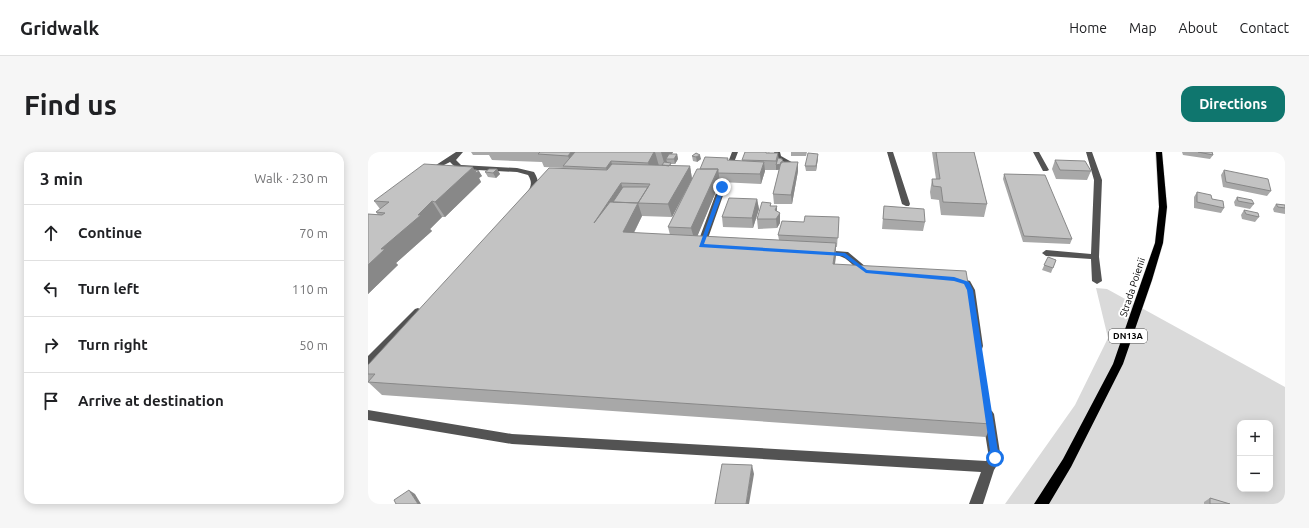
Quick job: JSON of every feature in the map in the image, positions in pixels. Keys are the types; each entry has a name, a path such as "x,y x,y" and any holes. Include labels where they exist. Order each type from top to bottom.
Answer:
{"main road":[{"name":"Strada Poienii","path":"1042,504 1067,463 1118,364 1147,280 1159,243 1162,207 1162,177 1159,152"}],"lane":[{"path":"730,165 735,152"},
{"path":"777,152 778,157 792,164"},
{"path":"890,152 906,204"},
{"path":"1036,152 1045,170"},
{"path":"1089,152 1098,180 1095,256 1097,281"},
{"path":"457,155 453,160 455,164 459,167 468,168"},
{"path":"457,155 433,169 468,168 517,170 531,174 536,181 536,186 526,198"},
{"path":"717,246 701,246 722,187"},
{"path":"813,252 845,254 866,271 880,273"},
{"path":"1046,253 1095,256"},
{"path":"946,278 967,283 970,290 980,359"},
{"path":"368,363 422,306"},
{"path":"976,504 989,467 995,458 987,405"},
{"path":"368,415 512,439 989,467"}],"shaded area":[{"path":"1096,288 1107,289 1285,387 1285,504 1005,504 1075,405 1108,338"}],"building":[{"path":"540,152 571,152 568,156 538,154"},
{"path":"575,152 654,152 648,163 611,161 606,168 563,166"},
{"path":"745,152 778,153 776,161 742,160"},
{"path":"936,152 974,152 987,204 943,202 941,187 933,186 932,179 940,179"},
{"path":"1198,152 1212,152 1213,155"},
{"path":"696,153 700,155 696,157 692,156"},
{"path":"808,153 818,154 816,166 805,166"},
{"path":"669,154 677,154 674,159 666,159"},
{"path":"705,157 764,162 760,174 718,173 718,169 700,169"},
{"path":"778,158 782,159 783,162 776,165"},
{"path":"1055,160 1085,161 1091,171 1060,170"},
{"path":"664,162 671,163 669,166 662,165"},
{"path":"781,162 798,162 791,195 773,194"},
{"path":"424,164 473,167 435,202 432,201 418,215 421,215 381,249 385,249 368,265 368,214 382,215 385,213 376,212 389,202 374,201"},
{"path":"612,164 690,166 668,204 638,203 623,232 836,243 833,264 966,271 991,424 368,382 375,374 368,374 368,365 549,168 607,170","holes":["621,183 650,184 638,203 610,202 594,223"]},
{"path":"489,169 497,169 493,173 485,172"},
{"path":"697,169 718,169 691,228 668,227"},
{"path":"1224,170 1268,179 1271,191 1226,182"},
{"path":"1004,174 1045,175 1072,239 1024,236"},
{"path":"623,187 648,187 638,203 613,202"},
{"path":"1197,192 1211,195 1212,199 1223,201 1224,208 1197,202"},
{"path":"1237,197 1252,200 1254,204 1238,201"},
{"path":"729,198 757,199 752,218 722,217"},
{"path":"762,202 771,203 770,206 777,206 775,210 780,213 776,219 757,219"},
{"path":"1276,204 1285,205 1285,208 1278,207"},
{"path":"884,206 924,209 925,222 883,219"},
{"path":"1244,210 1258,213 1259,217 1246,214"},
{"path":"805,216 839,217 838,238 778,235 782,221 804,222"},
{"path":"1048,257 1056,260 1053,268 1044,265"},
{"path":"722,464 752,465 746,504 715,504"},
{"path":"409,490 418,504 396,504 394,500"},
{"path":"1210,498 1230,504 1210,504"}],"route":[{"path":"722,187 701,246 845,254 859,267 866,271 954,279 967,283 970,290 995,458"}]}
